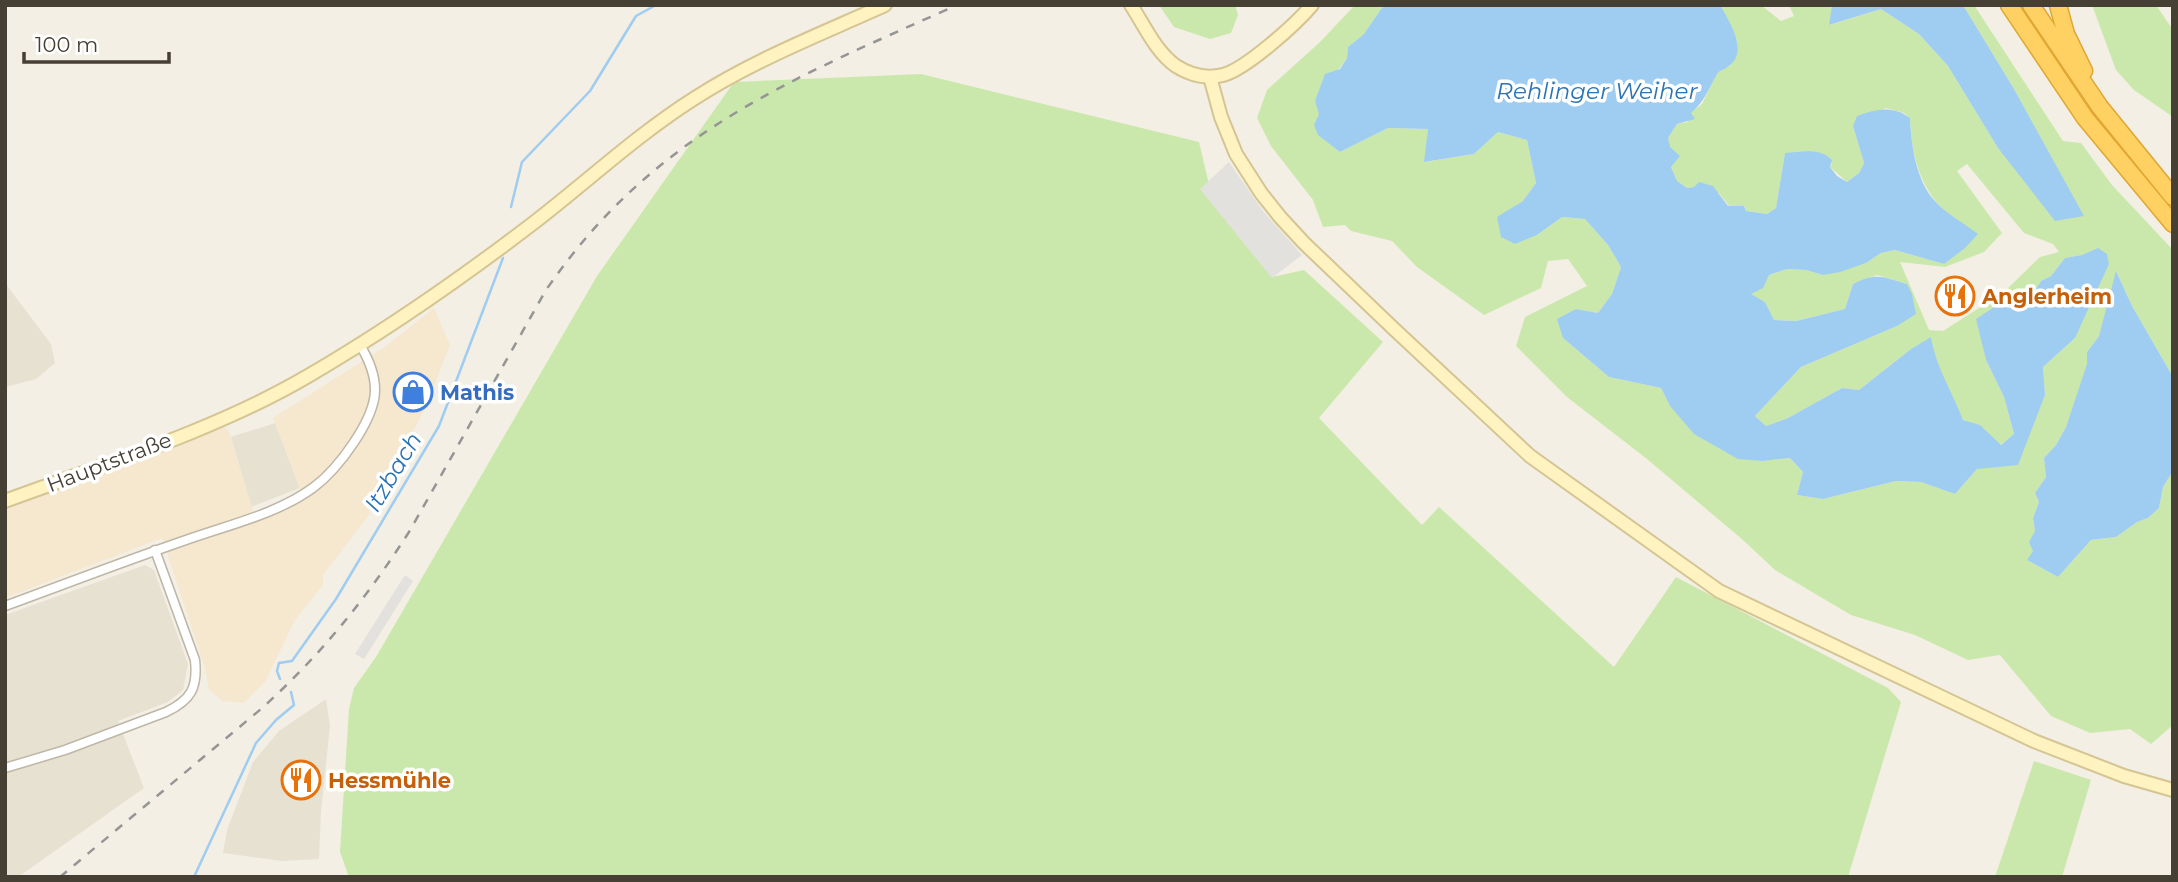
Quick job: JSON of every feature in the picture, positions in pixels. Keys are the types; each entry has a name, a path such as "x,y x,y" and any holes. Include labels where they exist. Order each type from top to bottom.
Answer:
{"highway":[{"path":"2008,5 2085,118 2173,224"},
{"path":"2031,5 2100,107 2173,197"},
{"path":"2058,5 2066,34 2100,107"}],"main road":[{"name":"Hauptstraße","path":"5,501 213,422 279,393 360,345 473,268 538,220 630,144 697,96 756,64 885,5"},
{"path":"1131,5 1176,66 1195,75 1210,77 1226,74 1240,67 1312,5"},
{"path":"1210,77 1221,117 1236,154 1280,217 1384,320 1530,456 1719,591 2034,741 2124,776 2173,790"}],"street":[{"path":"5,606 269,511 314,487 331,471 366,422 373,406 375,390 372,370 360,345"},
{"path":"5,768 65,750 166,712 179,706 194,689 197,677 194,660 155,550"}],"shaded area":[{"path":"1229,162 1263,211 1302,255 1272,278 1200,189"},
{"path":"5,283 51,344 55,363 36,379 5,387"},
{"path":"434,308 450,345 425,409 368,516 323,575 323,585 295,620 265,682 244,703 223,701 209,690 205,668 162,538 5,598 5,510 224,427 229,432 256,520 287,510 304,500 273,418 386,346"},
{"path":"275,423 300,488 251,507 231,437"},
{"path":"145,565 154,570 188,664 183,690 168,702 118,721 144,788 18,877 5,877 5,615"},
{"path":"405,575 413,581 364,659 355,654"},
{"path":"326,699 330,726 319,859 282,861 223,853 227,830 253,762 279,731"}],"green space":[{"path":"1159,5 1235,5 1238,15 1231,33 1210,39 1174,27"},
{"path":"1355,5 1386,5 1364,34 1348,47 1347,58 1315,101 1332,145 1340,152 1388,128 1428,129 1425,162 1474,154 1498,132 1527,140 1536,183 1523,201 1498,217 1537,235 1562,217 1585,219 1608,245 1621,267 1612,294 1598,313 1576,309 1563,338 1609,377 1661,388 1670,406 1763,461 1790,458 1803,472 1797,495 1823,499 1896,481 1921,482 1955,494 1977,469 2031,429 2045,395 2043,367 2075,338 2098,248 2083,255 2065,258 2051,276 2041,281 2034,292 2017,292 1977,319 1986,360 2004,397 2014,435 2000,445 1980,426 1963,420 1942,377 1931,338 1911,349 1859,390 1842,388 1788,418 1766,426 1755,416 1801,367 1897,326 1907,284 1877,275 1853,284 1845,309 1796,321 1774,320 1765,302 1750,294 1769,275 1787,269 1806,270 1823,275 1866,263 1881,253 1895,250 1944,264 1944,210 1928,191 1918,168 1910,118 1904,113 1886,108 1853,126 1864,163 1859,173 1847,182 1830,167 1832,163 1785,153 1776,208 1767,214 1746,211 1744,206 1729,206 1719,193 1687,188 1677,181 1671,167 1668,138 1677,124 1688,122 1690,113 1702,104 1718,71 1730,66 1737,42 1720,5 1761,5 1781,21 1794,16 1789,5 1832,5 1830,25 1881,9 1919,34 1948,66 1998,148 2083,216 2014,89 1963,5 1974,5 2063,141 2081,143 2112,185 2173,250 2173,377 2132,306 2117,273 2099,336 2087,352 2088,364 2066,427 2056,445 2044,458 2046,477 2035,493 2039,502 2033,518 2035,531 2030,542 2034,551 2027,560 2058,577 2091,540 2116,537 2137,522 2148,518 2159,508 2163,487 2173,471 2173,725 2151,744 2130,729 2090,733 2051,716 2000,655 1968,660 1915,635 1851,615 1775,570 1647,459 1567,397 1516,346 1525,317 1587,286 1568,259 1548,261 1541,288 1484,315 1417,267 1392,241 1351,231 1345,225 1323,227 1313,200 1271,146 1257,118 1267,90 1320,42","holes":["1967,164 2024,233 2053,244 2059,252 2040,257 2004,292 1943,331 1929,330 1900,262 1945,267 1984,252 2002,233 1957,171"]},
{"path":"2092,5 2156,5 2173,30 2173,117 2134,90 2116,70"},
{"path":"921,74 1199,142 1212,197 1272,277 1304,270 1383,342 1319,418 1422,525 1439,507 1614,667 1676,577 1888,688 1901,702 1848,877 349,877 340,852 349,709 354,688 376,657 597,276 734,82"},
{"path":"2034,761 2091,780 2062,877 1995,877"}],"water":[{"name":"Rehlinger Weiher","path":"1386,5 1720,5 1735,36 1735,60 1717,74 1703,100 1691,113 1695,119 1677,124 1668,138 1670,147 1680,156 1671,167 1677,181 1687,188 1694,187 1699,182 1713,186 1728,206 1744,206 1746,211 1767,214 1776,208 1785,153 1822,153 1832,160 1830,167 1837,176 1847,182 1859,173 1864,163 1853,126 1857,116 1891,110 1910,118 1916,161 1928,192 1944,210 1978,234 1944,264 1895,250 1881,253 1866,263 1840,272 1823,275 1806,270 1787,269 1769,275 1763,288 1751,294 1765,302 1774,320 1796,321 1845,309 1853,284 1874,277 1907,284 1916,314 1897,326 1801,367 1755,416 1766,426 1788,418 1842,388 1859,390 1911,349 1931,337 1940,369 1963,420 1980,425 2001,445 2014,434 2004,397 1986,360 1976,319 2017,292 2034,292 2041,281 2051,276 2065,258 2098,248 2107,254 2109,264 2075,338 2043,367 2045,395 2018,465 1977,469 1955,494 1921,482 1896,481 1823,499 1797,495 1803,472 1790,458 1763,461 1738,459 1694,434 1670,406 1661,388 1609,377 1563,338 1557,319 1576,309 1598,313 1612,294 1621,267 1608,245 1585,219 1562,217 1537,235 1515,244 1501,237 1497,217 1523,201 1536,183 1527,140 1498,132 1474,154 1424,162 1428,129 1388,128 1340,152 1318,135 1314,125 1319,114 1315,101 1325,74 1340,69 1347,58 1348,47 1364,34"},
{"path":"1832,5 1963,5 2014,89 2084,216 2055,221 1998,148 1948,66 1919,34 1881,9 1829,25"},
{"path":"2116,271 2132,306 2173,377 2173,471 2163,487 2159,508 2148,518 2137,522 2116,537 2091,540 2058,577 2027,560 2033,551 2029,542 2035,531 2033,518 2039,502 2035,493 2046,477 2044,458 2056,445 2066,427 2087,364 2087,352 2099,336"}],"waterway":[{"name":"Itzbach","path":"511,207 522,162 590,91 636,16 656,5"},
{"name":"Itzbach","path":"280,679 277,671 279,663 292,661 336,599 439,426 503,258"},
{"name":"Itzbach","path":"194,877 256,743 276,720 294,705 291,692"}],"railway":[{"path":"60,877 261,709 341,626 409,532 546,290 588,235 633,189 680,150 730,116 782,86 957,5"}],"place":[{"name":"Anglerheim","path":"1955,296"},
{"name":"Mathis","path":"413,392"},
{"name":"Hessmühle","path":"301,780"}]}
